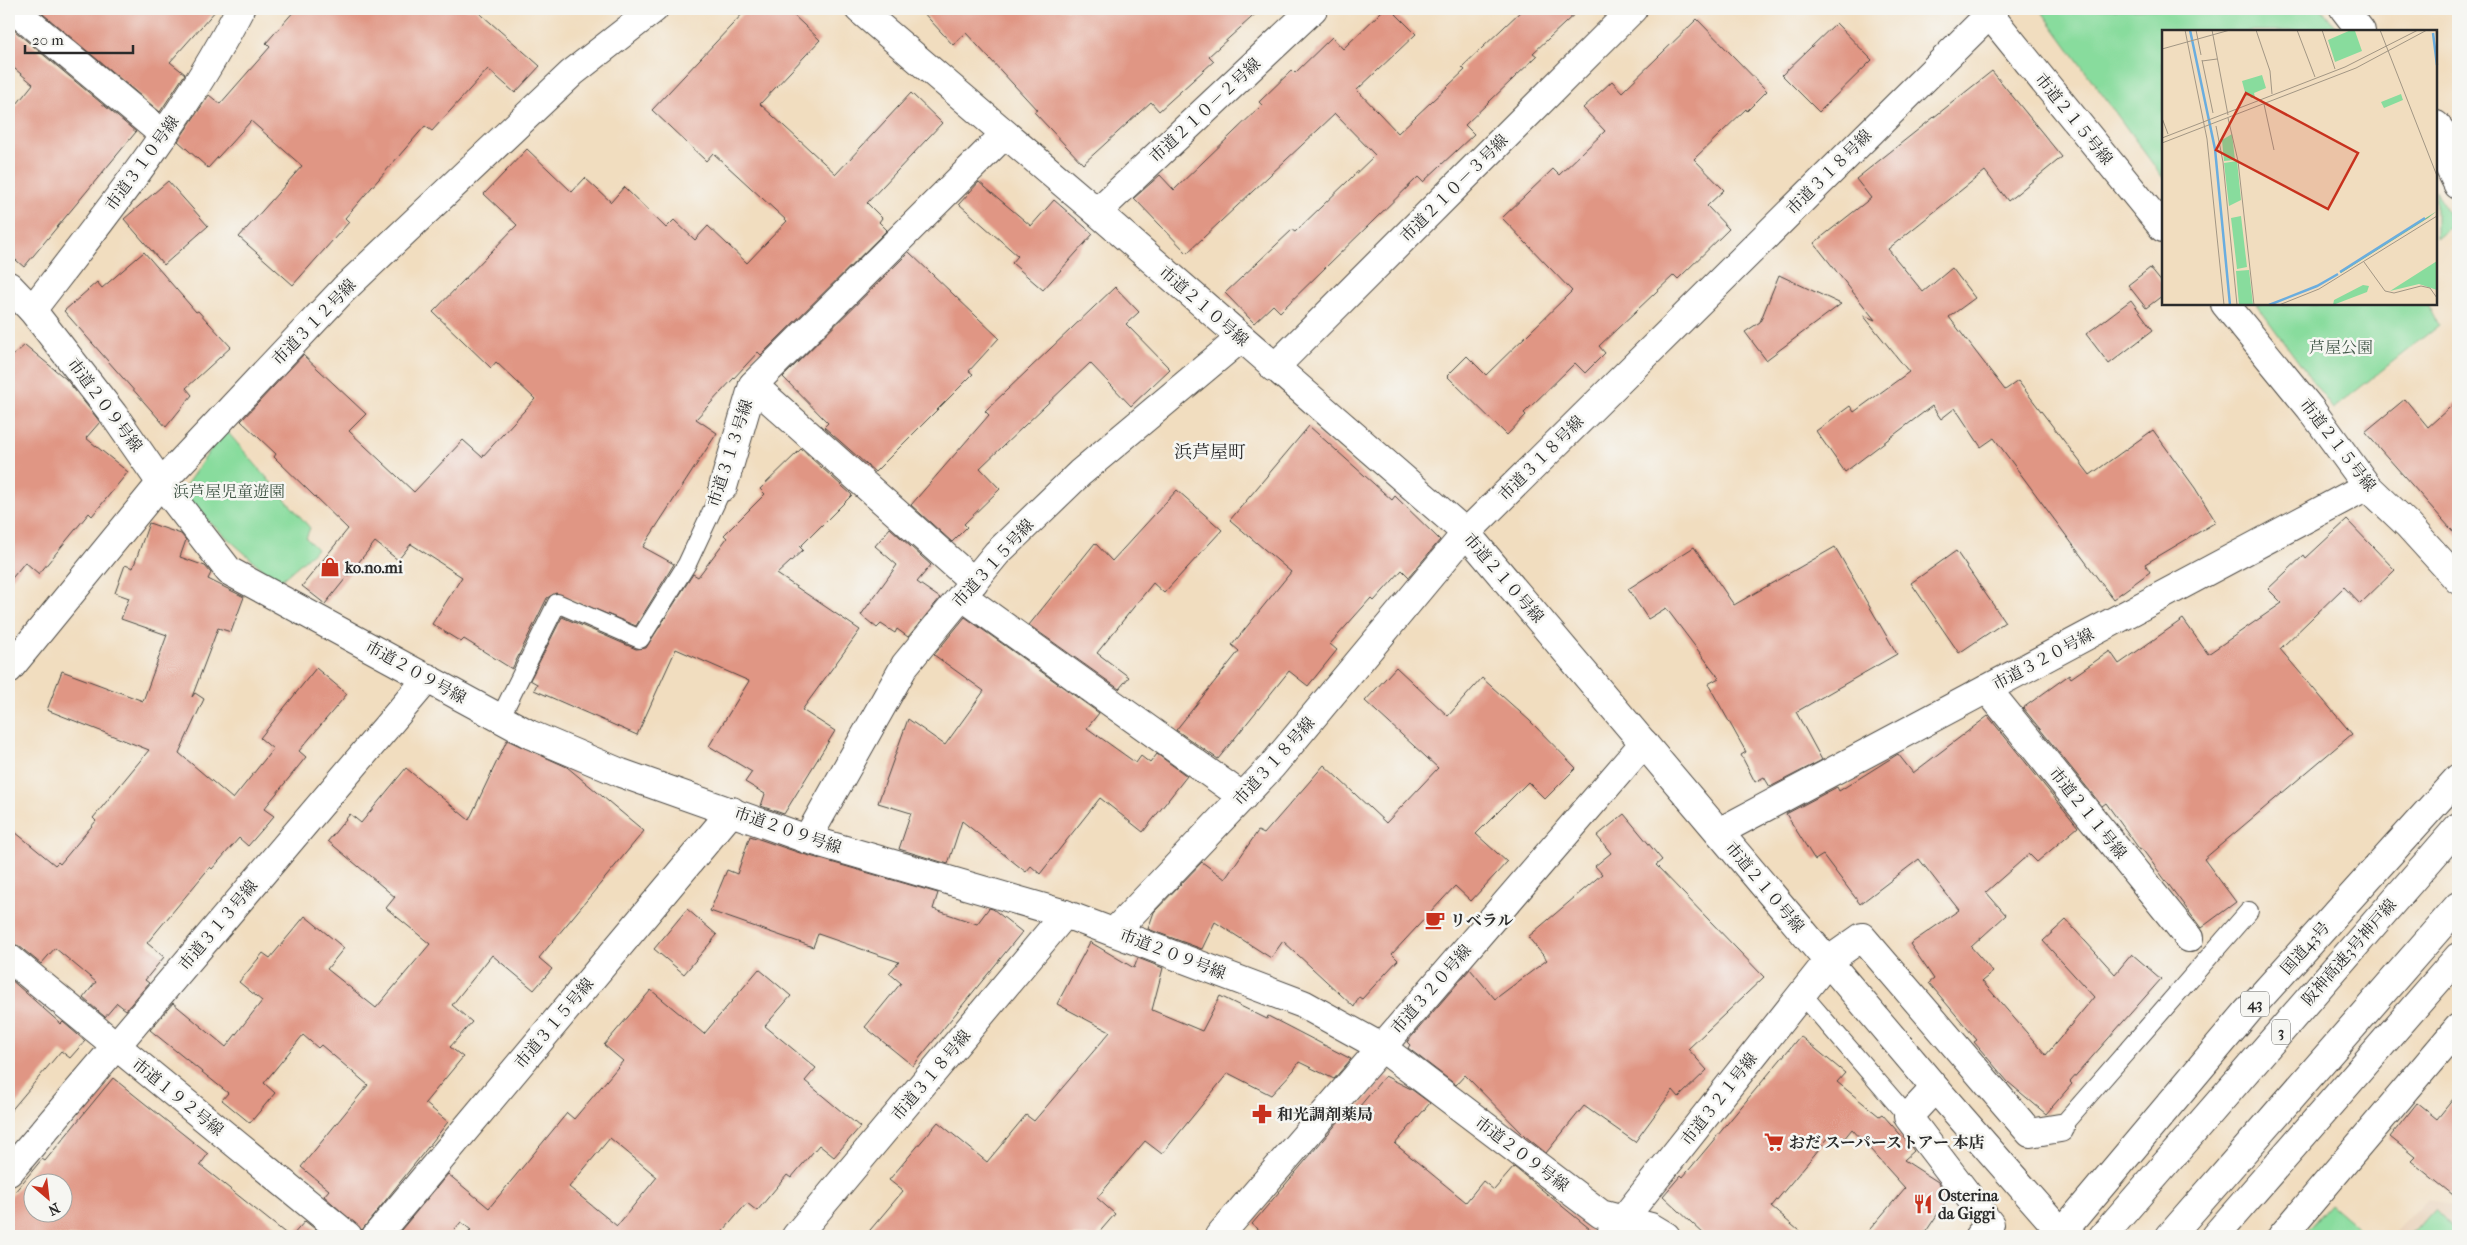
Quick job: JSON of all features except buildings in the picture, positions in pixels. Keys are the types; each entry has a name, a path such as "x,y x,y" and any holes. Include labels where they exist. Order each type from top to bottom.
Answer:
{"main road":[{"path":"13,9 164,135"},
{"name":"市道３１０号線","path":"32,310 147,161 222,44 240,9"},
{"name":"市道３１２号線","path":"9,669 161,483 344,289 572,73 654,9"},
{"name":"市道２１０号線","path":"859,9 1004,135 1097,212 1274,368 1466,533 2061,1235"},
{"name":"市道２１０－２号線","path":"1097,212 1313,9"},
{"name":"市道２１０－３号線","path":"1274,368 1633,9"},
{"path":"2344,9 2361,30"},
{"name":"市道２１５号線","path":"1990,10 2162,227"},
{"name":"市道３１８号線","path":"1114,932 1272,766 1466,533 1990,10"},
{"path":"2437,126 2458,151"},
{"name":"市道３１３号線","path":"723,487 753,385 1004,135"},
{"path":"2437,143 2458,185"},
{"name":"市道２０９号線","path":"9,286 32,310 113,414 161,483 229,571 528,734 621,773 807,839 1065,914 1302,1004 1381,1047 1617,1228 1651,1228 1666,1236"},
{"name":"市道２１５号線","path":"2226,305 2310,408 2368,486 2408,525 2458,580"},
{"name":"市道３１５号線","path":"807,839 905,665 997,553 1080,474 1241,338"},
{"path":"753,385 968,589 1243,796"},
{"name":"市道３２０号線","path":"1719,832 2368,486"},
{"name":"市道３１３号線","path":"9,1172 428,678"},
{"name":"市道２１１号線","path":"1987,689 2189,938"},
{"name":"市道３２０号線","path":"1220,1236 1644,743"},
{"name":"国道43号","path":"2061,1235 2248,1011 2458,778"},
{"name":"市道３１５号線","path":"376,1236 732,811"},
{"name":"阪神高速3号神戸線","path":"2103,1236 2458,827"},
{"path":"2170,1236 2458,906"},
{"name":"市道３１８号線","path":"796,1236 1065,914"},
{"name":"市道３２１号線","path":"1617,1228 1828,961 1862,937 2030,1133 2060,1128"},
{"path":"2215,1236 2458,957"},
{"name":"市道１９２号線","path":"9,958 348,1236"},
{"path":"2282,1236 2458,1028"},
{"path":"1935,1088 1908,1117 1990,1224 1979,1236"}],"lane":[{"name":"市道３１３号線","path":"500,718 557,603 640,639 687,564 723,487"},
{"path":"2060,1128 2249,910"},
{"path":"1802,994 1908,1117"}],"shaded area":[{"path":"2428,1198 2454,1208 2458,1212 2458,1236 2392,1236"}],"green space":[{"path":"2040,9 2322,9 2338,30 2162,30 2162,177"},
{"path":"2437,192 2453,225 2437,238"},
{"name":"芦屋公園","path":"2257,305 2429,305 2439,325 2333,409"},
{"name":"浜芦屋児童遊園","path":"225,429 310,528 306,538 317,549 278,583 179,495"},
{"path":"2330,1204 2367,1236 2302,1236"},
{"path":"2434,1209 2458,1236 2410,1236"}],"place":[{"name":"ko.no.mi","path":"330,567"},
{"name":"リベラル","path":"1435,920"},
{"name":"和光調剤薬局","path":"1262,1114"},
{"name":"おだ スーパーストアー 本店","path":"1774,1142"},
{"name":"Osterina da Giggi","path":"1923,1204"}],"district":[{"name":"浜芦屋町","path":"1210,452"}]}
